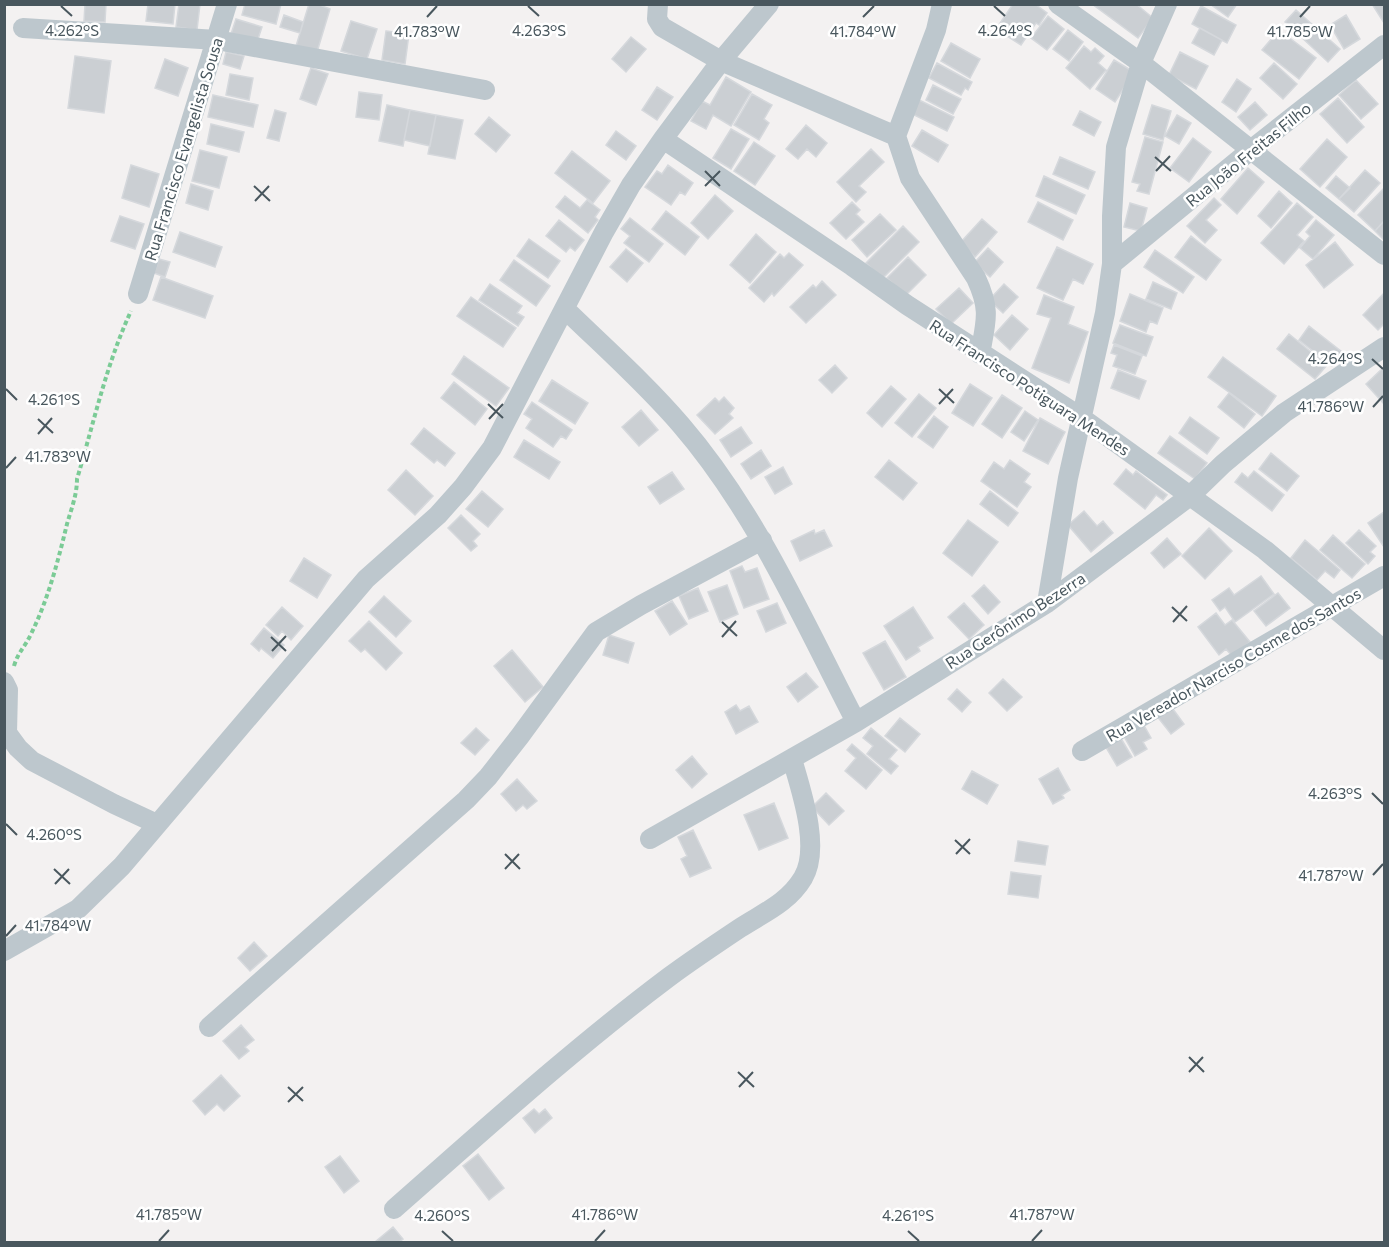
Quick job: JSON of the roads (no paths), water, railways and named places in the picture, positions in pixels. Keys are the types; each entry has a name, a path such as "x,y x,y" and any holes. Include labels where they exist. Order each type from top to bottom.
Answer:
{"street":[{"name":"Rua Francisco Evangelista Sousa","path":"138,294 227,4"},
{"path":"658,4 657,19 662,27 721,61 896,135"},
{"path":"4,951 78,909 122,866 366,579 438,514 463,487 492,448 604,232 631,185 721,61 769,4"},
{"path":"942,4 936,30 896,135 910,178 976,278 984,296 987,317 981,354"},
{"path":"1058,4 1141,63 1384,255"},
{"path":"1047,603 1061,510 1105,313 1112,264 1112,204 1116,147 1141,63 1167,4"},
{"path":"23,28 217,40 484,90"},
{"name":"Rua João Freitas Filho","path":"1112,264 1384,45"},
{"name":"Rua Francisco Potiguara Mendes","path":"663,139 981,354 1082,418 1265,549 1384,651"},
{"path":"565,309 649,390 682,426 723,481 762,540 856,722"},
{"name":"Rua Gerônimo Bezerra","path":"650,838 856,722 1047,603 1190,496 1223,464 1284,413 1384,347"},
{"path":"209,1027 488,777 596,632 641,605 762,540"},
{"name":"Rua Vereador Narciso Cosme dos Santos","path":"1082,751 1384,576"},
{"path":"6,686 8,739 32,761 157,824"},
{"path":"394,1209 585,1042 671,976 741,928 776,908 792,894 805,876 810,852 808,817 792,759"}]}
